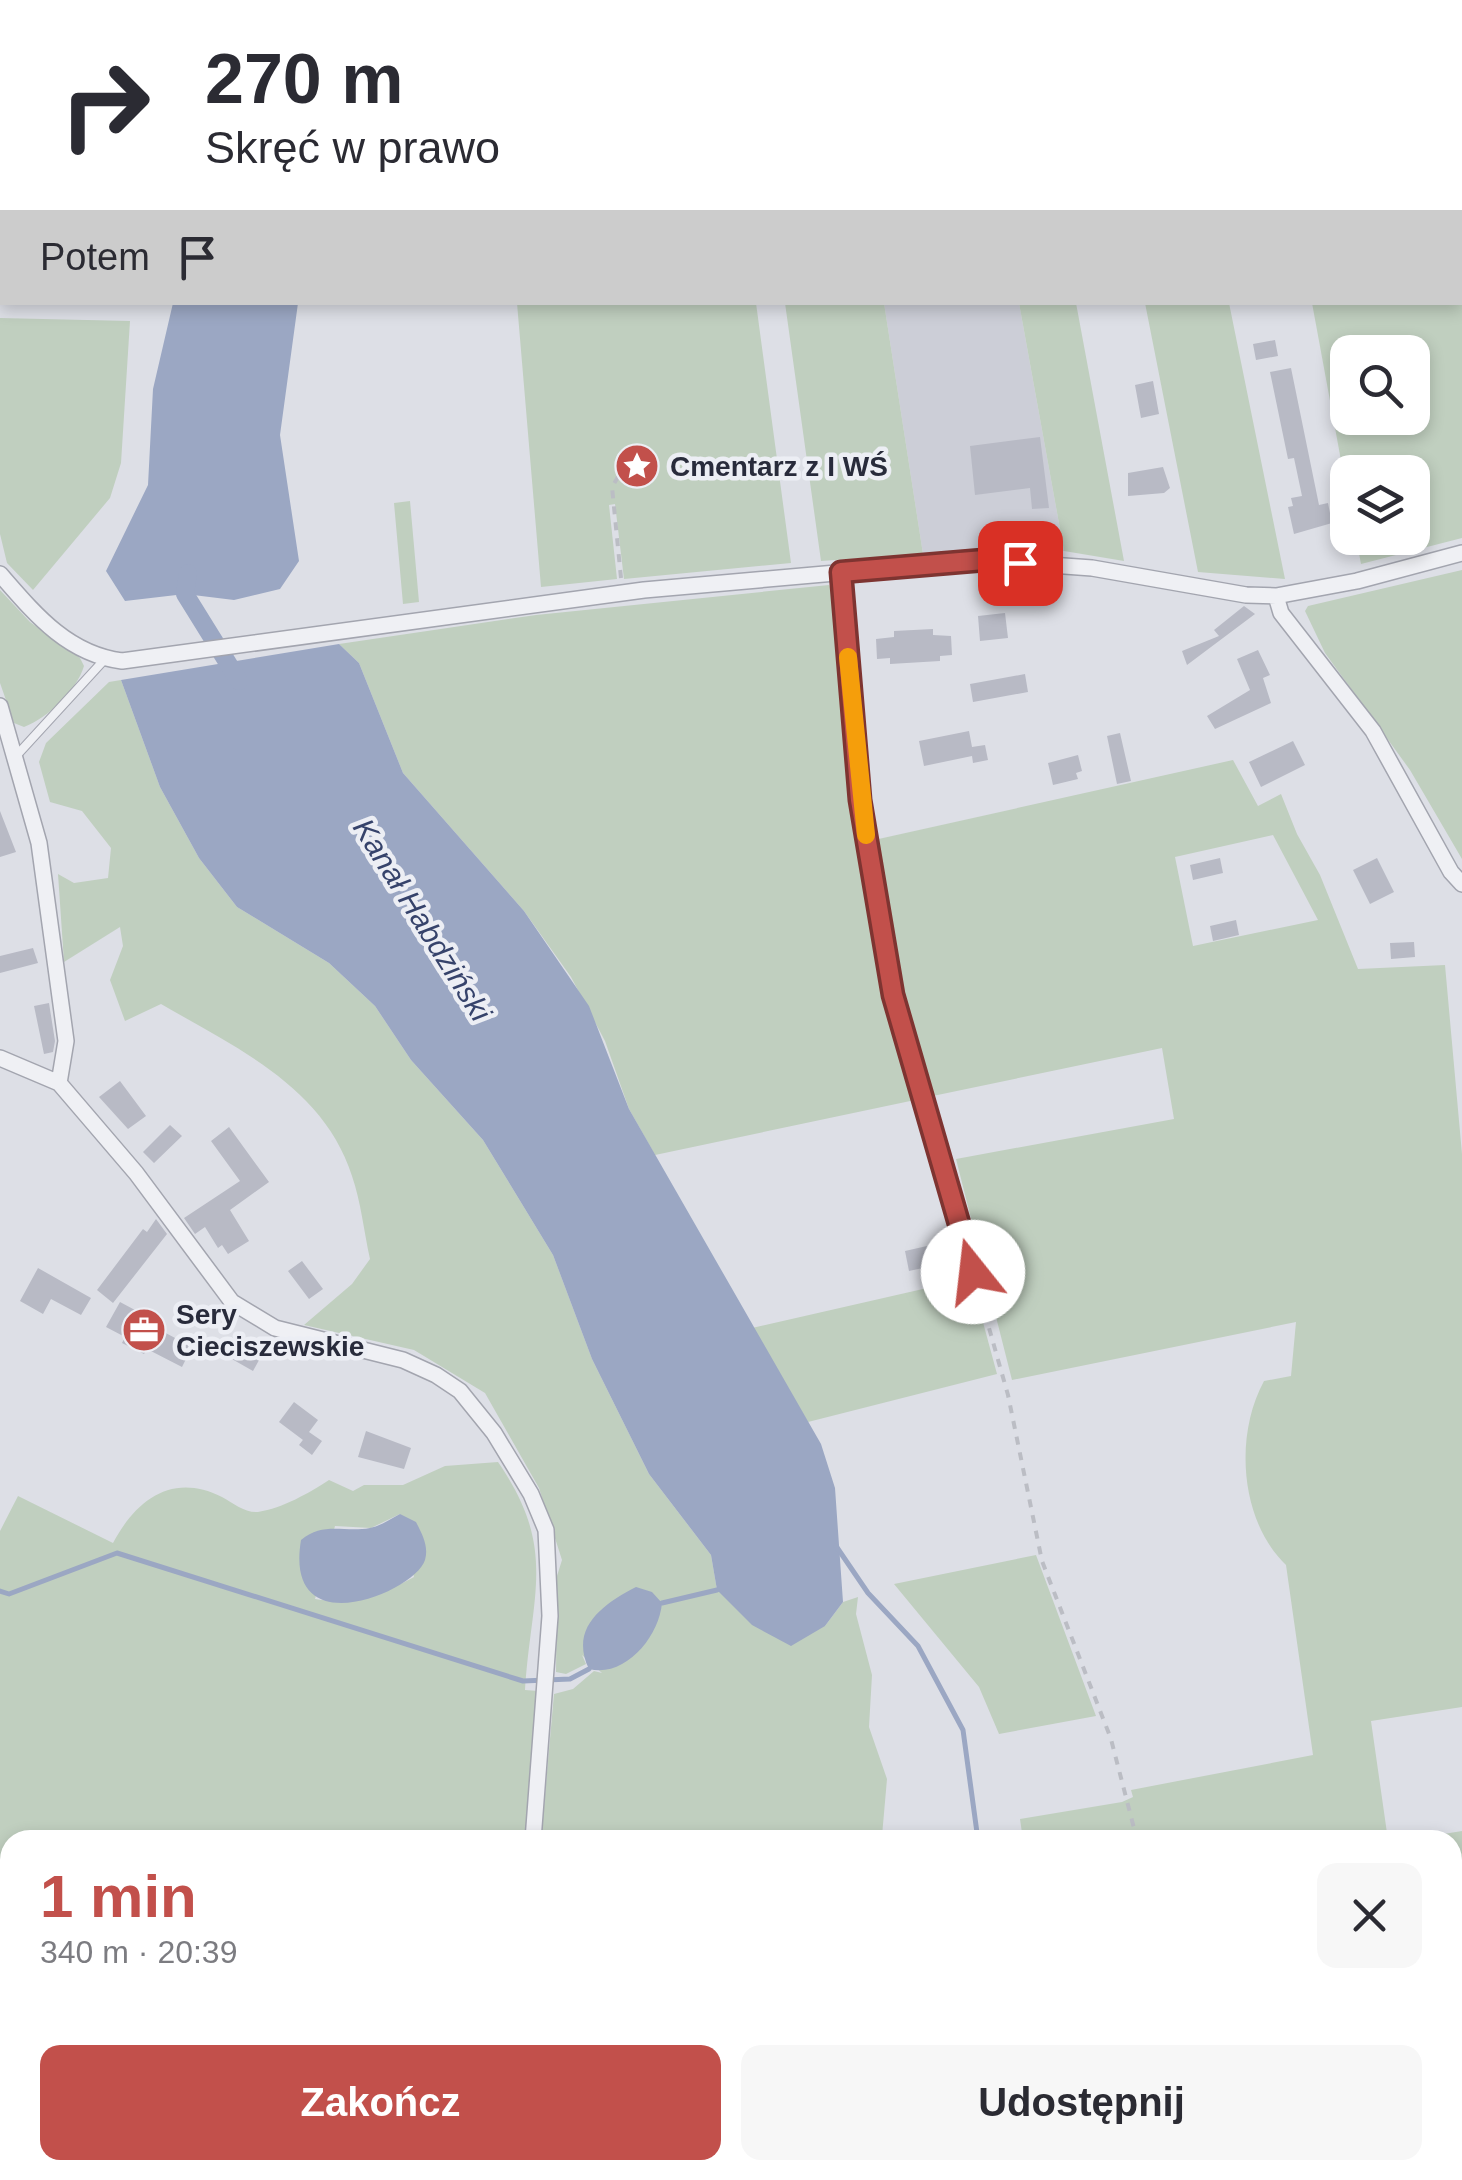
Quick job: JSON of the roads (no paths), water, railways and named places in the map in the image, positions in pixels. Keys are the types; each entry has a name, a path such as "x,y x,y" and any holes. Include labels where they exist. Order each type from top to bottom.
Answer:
{"street":[{"path":"0,574 52,629 85,652 106,659 155,658 622,592 984,560 1092,568 1246,595 1276,596 1357,581 1462,554"},
{"path":"1276,596 1280,613 1373,731 1451,872 1462,884"},
{"path":"0,706 39,844 66,1042 58,1082"},
{"path":"0,1058 58,1082 136,1173 232,1302 275,1328 403,1360 460,1391 515,1466 546,1530 550,1616 534,1830"}],"lane":[{"path":"841,572 860,800 893,995 973,1272"},
{"path":"16,755 106,659"}],"water":[{"path":"173,305 298,305 280,435 299,561 280,589 234,600 185,594 125,601 106,571 148,485 153,389"},
{"path":"339,644 359,663 403,773 524,911 589,1006 629,1109 821,1444 835,1488 843,1602 825,1626 791,1646 752,1625 717,1590 711,1555 649,1474 592,1359 553,1255 483,1140 411,1060 375,1006 329,963 237,907 199,858 160,787 121,680"},
{"path":"400,1514 416,1522 424,1540 425,1560 416,1572 377,1596 353,1602 330,1602 312,1593 301,1573 301,1540 326,1529 374,1527"},
{"path":"636,1587 652,1592 662,1603 654,1629 627,1661 602,1670 589,1669 583,1641 586,1630 601,1610"}],"waterway":[{"name":"Kanał Habdziński","path":"188,573 185,594 239,681"},
{"path":"836,1546 868,1593 918,1646 963,1730 977,1830"},
{"path":"0,1591 9,1594 117,1553 523,1681 570,1679 589,1669"},
{"path":"662,1603 717,1590"}],"place":[{"name":"Cmentarz z I WŚ","path":"637,466"},
{"name":"Sery Cieciszewskie","path":"144,1330"}]}
